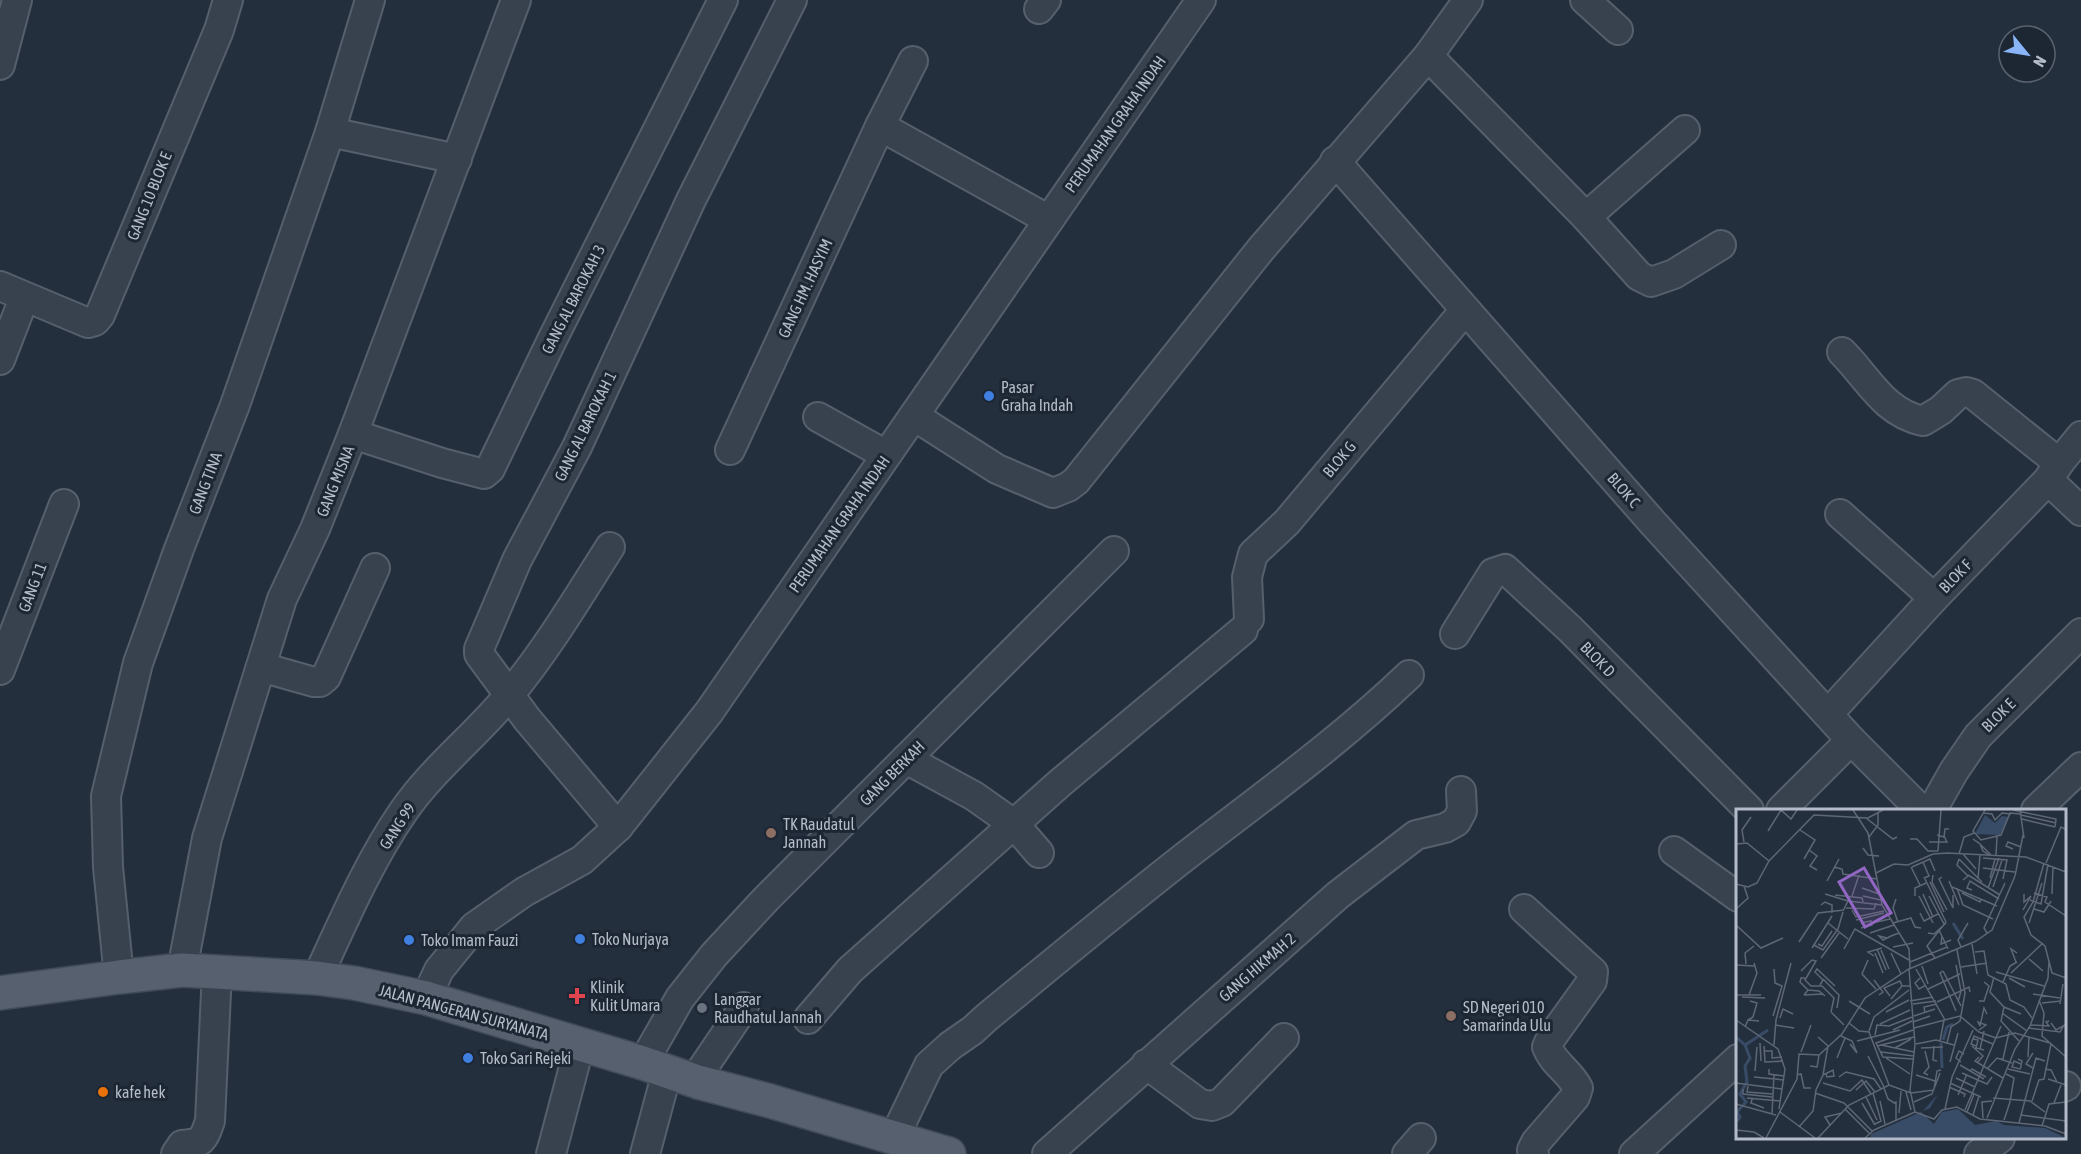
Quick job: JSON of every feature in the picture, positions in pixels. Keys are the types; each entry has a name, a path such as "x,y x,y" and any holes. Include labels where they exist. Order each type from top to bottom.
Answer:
{"main road":[{"name":"JALAN PANGERAN SURYANATA","path":"0,993 182,970 317,978 354,983 426,998 949,1154"}],"street":[{"path":"0,65 17,0"},
{"name":"GANG 10 BLOK E","path":"12,292 88,323 95,321 100,315 219,30 228,0"},
{"name":"GANG TINA","path":"119,977 108,867 106,796 138,663 235,405 330,132 370,0"},
{"name":"GANG MISNA","path":"182,970 207,838 282,599 315,529 353,434 516,0"},
{"name":"GANG AL BAROKAH 3","path":"353,434 442,463 484,474 490,470 552,340 723,0"},
{"name":"GANG AL BAROKAH 1","path":"618,827 509,696 479,654 479,649 517,560 577,447 691,200 792,0"},
{"name":"PERUMAHAN GRAHA INDAH","path":"426,998 439,970 474,927 524,892 582,860 618,827 709,712 1201,0"},
{"path":"914,416 997,469 1053,493 1076,482 1261,249 1428,56 1468,0"},
{"path":"1585,0 1618,30"},
{"path":"1428,56 1586,217 1639,276 1651,282 1674,274 1721,245"},
{"name":"GANG HM. HASYIM","path":"730,450 880,126 914,61"},
{"path":"880,126 1049,220"},
{"path":"1586,217 1685,130"},
{"path":"330,132 458,159"},
{"name":"BLOK C","path":"1335,161 1653,523 1851,740 1920,809"},
{"path":"0,360 12,292"},
{"name":"BLOK G","path":"1015,825 1060,783 1246,625 1247,577 1253,554 1287,522 1465,310"},
{"path":"1842,352 1883,401 1902,414 1923,421 1941,410 1958,394 1966,392 1973,394 2053,472 2081,511"},
{"path":"818,417 886,455"},
{"name":"BLOK F","path":"1828,714 2053,472 2081,436"},
{"name":"GANG 11","path":"0,670 64,504"},
{"path":"1840,514 1934,598"},
{"name":"GANG 99","path":"317,978 350,906 404,811 453,753 509,696 542,653 610,547"},
{"name":"GANG BERKAH","path":"668,1072 680,998 714,955 766,899 1114,551"},
{"path":"261,667 314,682 320,682 326,677 375,568"},
{"name":"BLOK D","path":"1455,634 1493,573 1505,569 1570,629 1748,809"},
{"name":"BLOK E","path":"1933,809 1954,771 1978,736 2081,633"},
{"path":"894,1138 929,1065 939,1054 973,1030 1186,856 1297,771 1382,701 1408,675"},
{"path":"1782,809 1851,740"},
{"path":"906,759 974,796 1015,825 1039,853"},
{"path":"2037,809 2081,767"},
{"name":"GANG HIKMAH 2","path":"1047,1154 1338,895 1416,835 1444,828 1456,822 1462,811 1461,791"},
{"path":"808,1020 850,970 1015,825"},
{"path":"1674,850 1736,896"},
{"path":"1524,909 1593,972 1592,981 1547,1047 1550,1055 1574,1080 1578,1088 1575,1097 1536,1142 1532,1150 1533,1154"},
{"path":"176,1154 182,1145 197,1143 205,1137 210,1122 217,972"},
{"path":"645,1154 668,1072 744,1007"},
{"path":"1146,1064 1200,1104 1212,1106 1222,1102 1284,1038"},
{"path":"551,1154 580,1044"},
{"path":"1634,1154 1736,1060"},
{"path":"1979,1154 1998,1139"}],"place":[{"name":"Pasar Graha Indah","path":"989,396"},
{"name":"TK Raudatul Jannah","path":"771,833"},
{"name":"Toko Nurjaya","path":"580,939"},
{"name":"Toko Imam Fauzi","path":"409,940"},
{"name":"Klinik Kulit Umara","path":"577,996"},
{"name":"Langgar Raudhatul Jannah","path":"702,1008"},
{"name":"SD Negeri 010 Samarinda Ulu","path":"1451,1016"},
{"name":"Toko Sari Rejeki","path":"468,1058"},
{"name":"kafe hek","path":"103,1092"}]}
